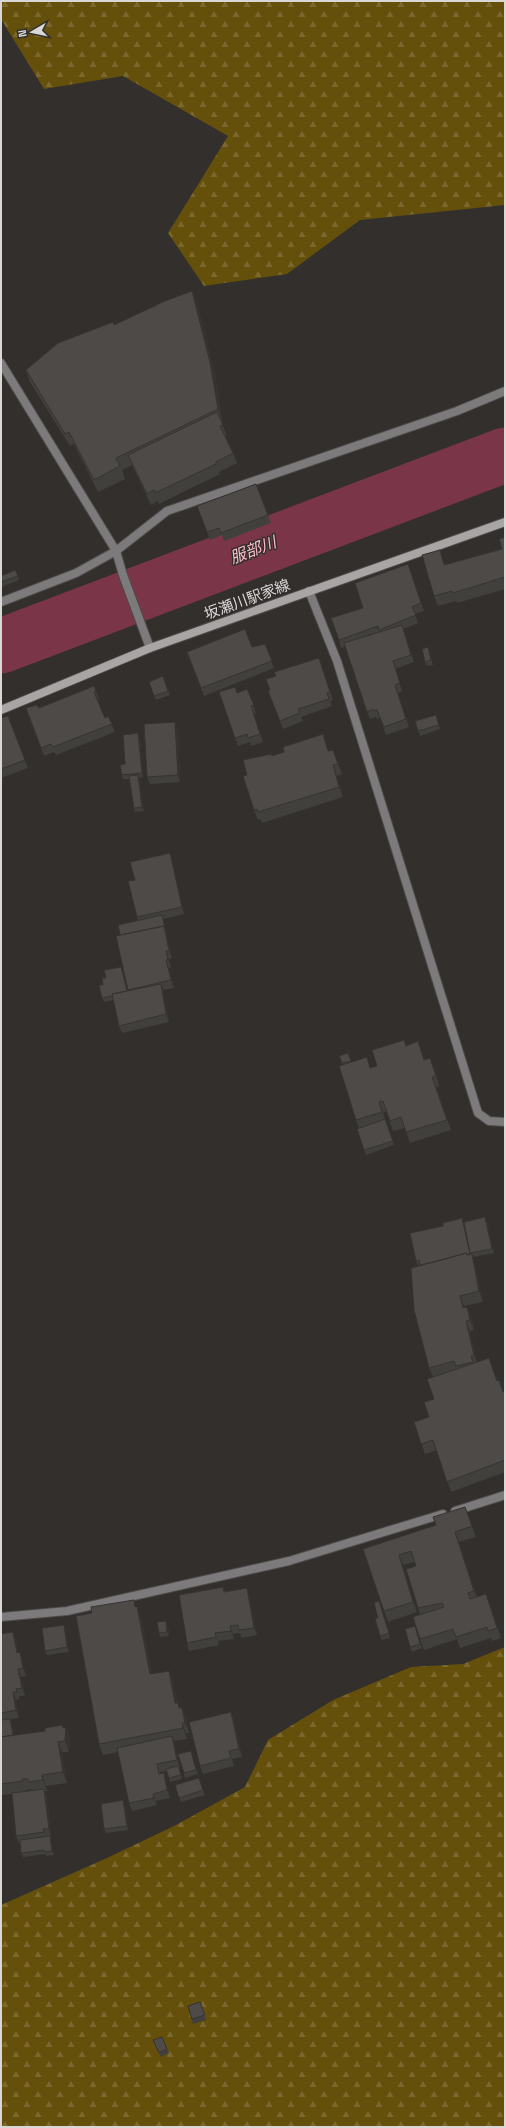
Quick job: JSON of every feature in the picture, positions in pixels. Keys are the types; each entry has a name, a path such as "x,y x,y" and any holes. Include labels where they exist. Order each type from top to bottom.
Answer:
{"main road":[{"name":"坂瀬川駅家線","path":"1,710 150,648 505,522"}],"street":[{"path":"1,363 116,551 122,575 141,629 150,648"},
{"path":"1,602 76,573 116,551 167,510 457,411 505,391"},
{"path":"309,591 337,661 478,1113 489,1120 505,1122"},
{"path":"1,1617 67,1611 289,1561 505,1496"}],"green space":[{"path":"1,1 505,1 505,205 360,220 287,274 204,286 168,233 228,136 123,76 44,89 1,19"},
{"path":"505,1647 505,2127 1,2127 1,1905 107,1858 176,1825 245,1787 268,1740 333,1700 411,1667 463,1664"}],"building":[{"path":"192,291 210,362 218,409 116,458 120,466 94,480 69,432 65,434 26,370 58,343 113,322 114,325 165,301"},
{"path":"217,412 223,425 220,426 233,453 216,462 216,464 155,493 154,490 147,494 128,455"},
{"path":"256,484 268,515 221,533 219,528 207,532 197,506"},
{"path":"505,537 505,577 453,593 452,591 434,596 422,555 440,550 444,565 502,549 499,539"},
{"path":"408,564 421,603 412,607 416,615 379,630 378,626 339,640 331,618 363,608 355,583"},
{"path":"15,570 18,576 1,582 1,576"},
{"path":"402,625 411,655 393,661 400,683 395,685 406,719 384,727 377,710 374,711 373,709 367,712 344,643"},
{"path":"245,629 252,647 265,644 272,661 201,688 187,652"},
{"path":"428,647 431,660 425,662 422,649"},
{"path":"319,658 330,692 327,693 329,699 298,709 300,713 280,721 268,691 270,690 266,679 276,676 274,672"},
{"path":"163,676 168,691 154,696 149,682"},
{"path":"94,686 96,691 94,692 105,718 108,716 112,724 53,747 51,744 41,748 26,708 37,705 39,708"},
{"path":"235,687 237,693 247,689 254,705 251,706 260,734 248,738 247,734 235,738 219,692"},
{"path":"436,715 439,725 418,731 415,721"},
{"path":"8,716 25,760 1,769 1,718"},
{"path":"175,722 178,775 147,777 144,724"},
{"path":"138,733 142,773 122,775 120,765 125,764 123,735"},
{"path":"323,734 328,751 333,750 338,764 333,765 339,787 258,812 257,809 254,810 243,776 247,775 243,760 271,754 272,756 284,752 283,747"},
{"path":"138,775 142,807 134,808 129,776"},
{"path":"170,853 182,907 137,917 128,881 135,880 130,862"},
{"path":"162,915 165,929 164,926 120,935 118,925"},
{"path":"164,926 169,950 166,951 168,959 166,960 171,980 128,990 116,936"},
{"path":"121,967 127,991 102,998 99,985 103,985 102,978 106,978 104,970"},
{"path":"161,984 166,1014 119,1026 112,994"},
{"path":"404,1040 406,1046 418,1041 424,1060 430,1058 436,1076 432,1077 447,1120 406,1132 401,1117 390,1121 383,1101 379,1102 382,1112 356,1120 339,1066 367,1057 370,1068 377,1066 372,1050"},
{"path":"348,1053 351,1061 342,1063 339,1056"},
{"path":"385,1119 393,1141 364,1150 357,1129"},
{"path":"485,1217 492,1249 470,1253 464,1222"},
{"path":"462,1218 470,1254 466,1253 420,1265 419,1260 416,1261 410,1233 443,1226 443,1223"},
{"path":"466,1253 467,1255 472,1254 479,1291 460,1296 463,1308 467,1307 470,1320 466,1321 474,1355 471,1356 473,1362 456,1366 454,1361 429,1368 414,1310 411,1268"},
{"path":"489,1358 497,1381 499,1380 503,1392 505,1391 505,1460 447,1482 433,1440 421,1444 414,1422 429,1417 424,1402 434,1399 427,1379"},
{"path":"465,1507 472,1526 455,1532 474,1591 468,1593 470,1599 486,1594 497,1628 488,1631 487,1627 456,1637 453,1629 420,1639 413,1617 444,1607 442,1603 418,1608 406,1569 416,1566 411,1551 399,1555 413,1602 384,1611 363,1549 436,1525 433,1517"},
{"path":"223,1587 224,1592 247,1588 254,1628 239,1630 238,1625 230,1626 231,1631 215,1633 216,1637 187,1643 179,1595"},
{"path":"134,1600 135,1607 137,1606 150,1674 169,1671 175,1703 178,1703 179,1708 182,1708 185,1723 182,1723 183,1728 99,1744 76,1616 92,1613 91,1607"},
{"path":"379,1601 389,1633 380,1636 375,1618 378,1618 374,1603"},
{"path":"166,1621 167,1632 159,1633 157,1622"},
{"path":"64,1625 67,1647 45,1651 42,1628"},
{"path":"415,1626 420,1644 410,1647 405,1629"},
{"path":"13,1632 17,1653 20,1652 23,1668 18,1669 22,1688 16,1689 17,1692 13,1692 16,1710 1,1713 1,1634"},
{"path":"231,1712 239,1749 229,1751 231,1758 200,1766 189,1722"},
{"path":"10,1719 13,1735 1,1737 1,1720"},
{"path":"62,1725 63,1728 66,1728 65,1741 58,1742 63,1772 42,1775 43,1780 28,1782 28,1779 22,1779 23,1781 1,1784 1,1737 45,1731 45,1728"},
{"path":"172,1736 177,1760 157,1764 159,1774 164,1773 167,1790 153,1794 154,1798 129,1803 117,1748"},
{"path":"191,1751 196,1770 184,1773 178,1754"},
{"path":"178,1766 181,1775 169,1778 166,1769"},
{"path":"199,1778 203,1790 179,1798 175,1785"},
{"path":"44,1789 49,1829 43,1829 44,1832 16,1836 12,1793"},
{"path":"123,1800 127,1826 104,1829 101,1804"},
{"path":"50,1836 52,1851 45,1852 44,1850 21,1853 20,1840"},
{"path":"200,2002 205,2015 192,2019 188,2006"},
{"path":"162,2037 167,2049 159,2053 153,2040"}],"waterway":[{"name":"服部川","path":"1,646 505,455"}]}
